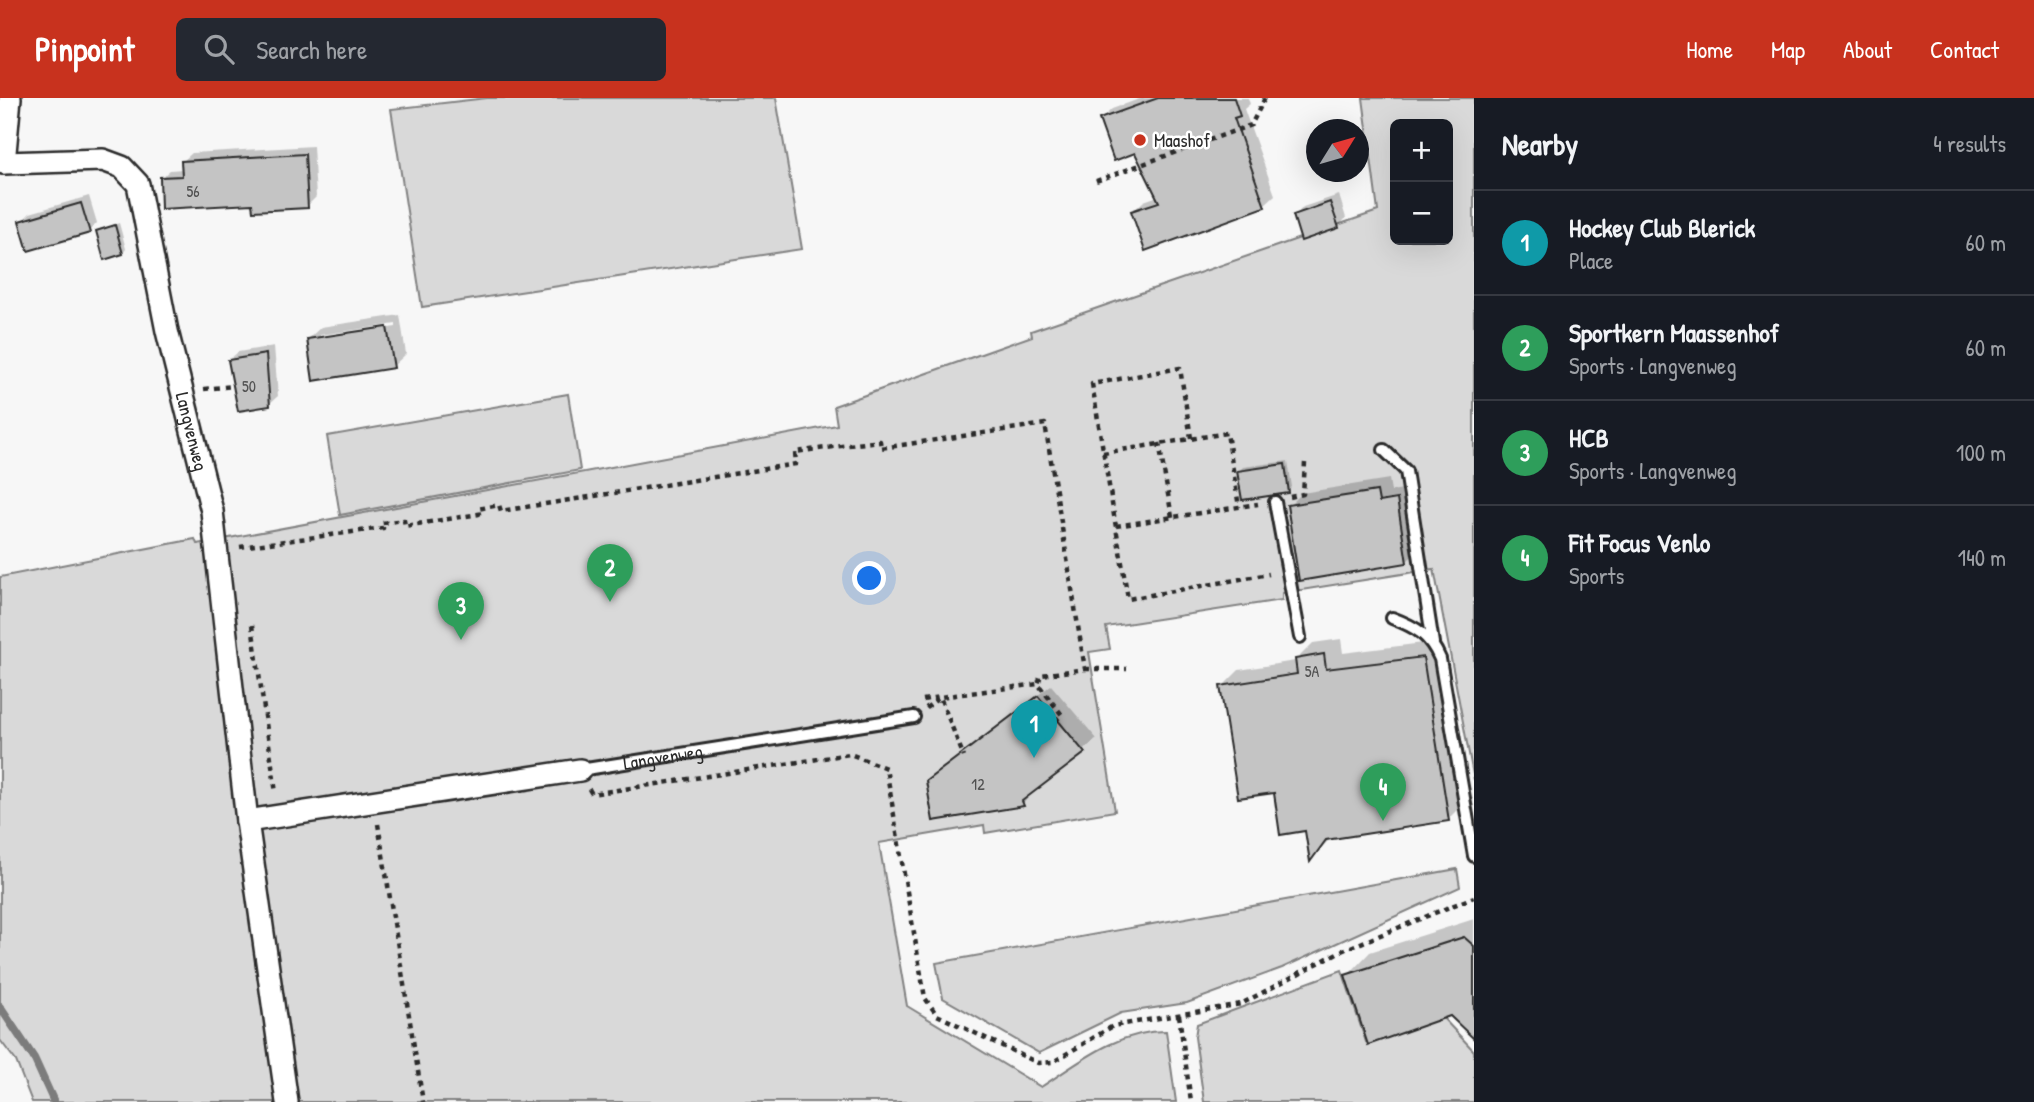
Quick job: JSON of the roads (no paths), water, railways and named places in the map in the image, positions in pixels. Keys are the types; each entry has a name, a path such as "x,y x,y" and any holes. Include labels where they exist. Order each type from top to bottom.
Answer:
{"street":[{"path":"2,164 10,98"},
{"name":"Langvenweg","path":"2,164 103,160 122,167 138,184 167,331 212,511 247,821 287,1102"},
{"name":"Langvenweg","path":"247,821 580,770"}],"lane":[{"path":"1384,450 1406,471 1433,643 1440,659 1474,856"},
{"path":"1275,502 1300,636"},
{"path":"1392,618 1419,628 1433,643"},
{"name":"Langvenweg","path":"580,770 914,717"}],"waterway":[{"path":"0,1007 34,1058 54,1102"}],"place":[{"name":"Maashof","path":"1140,140"},
{"name":"Sportkern Maassenhof","path":"610,602"},
{"name":"HCB","path":"461,640"},
{"name":"Hockey Club Blerick","path":"1034,758"},
{"name":"Fit Focus Venlo","path":"1383,821"}]}
